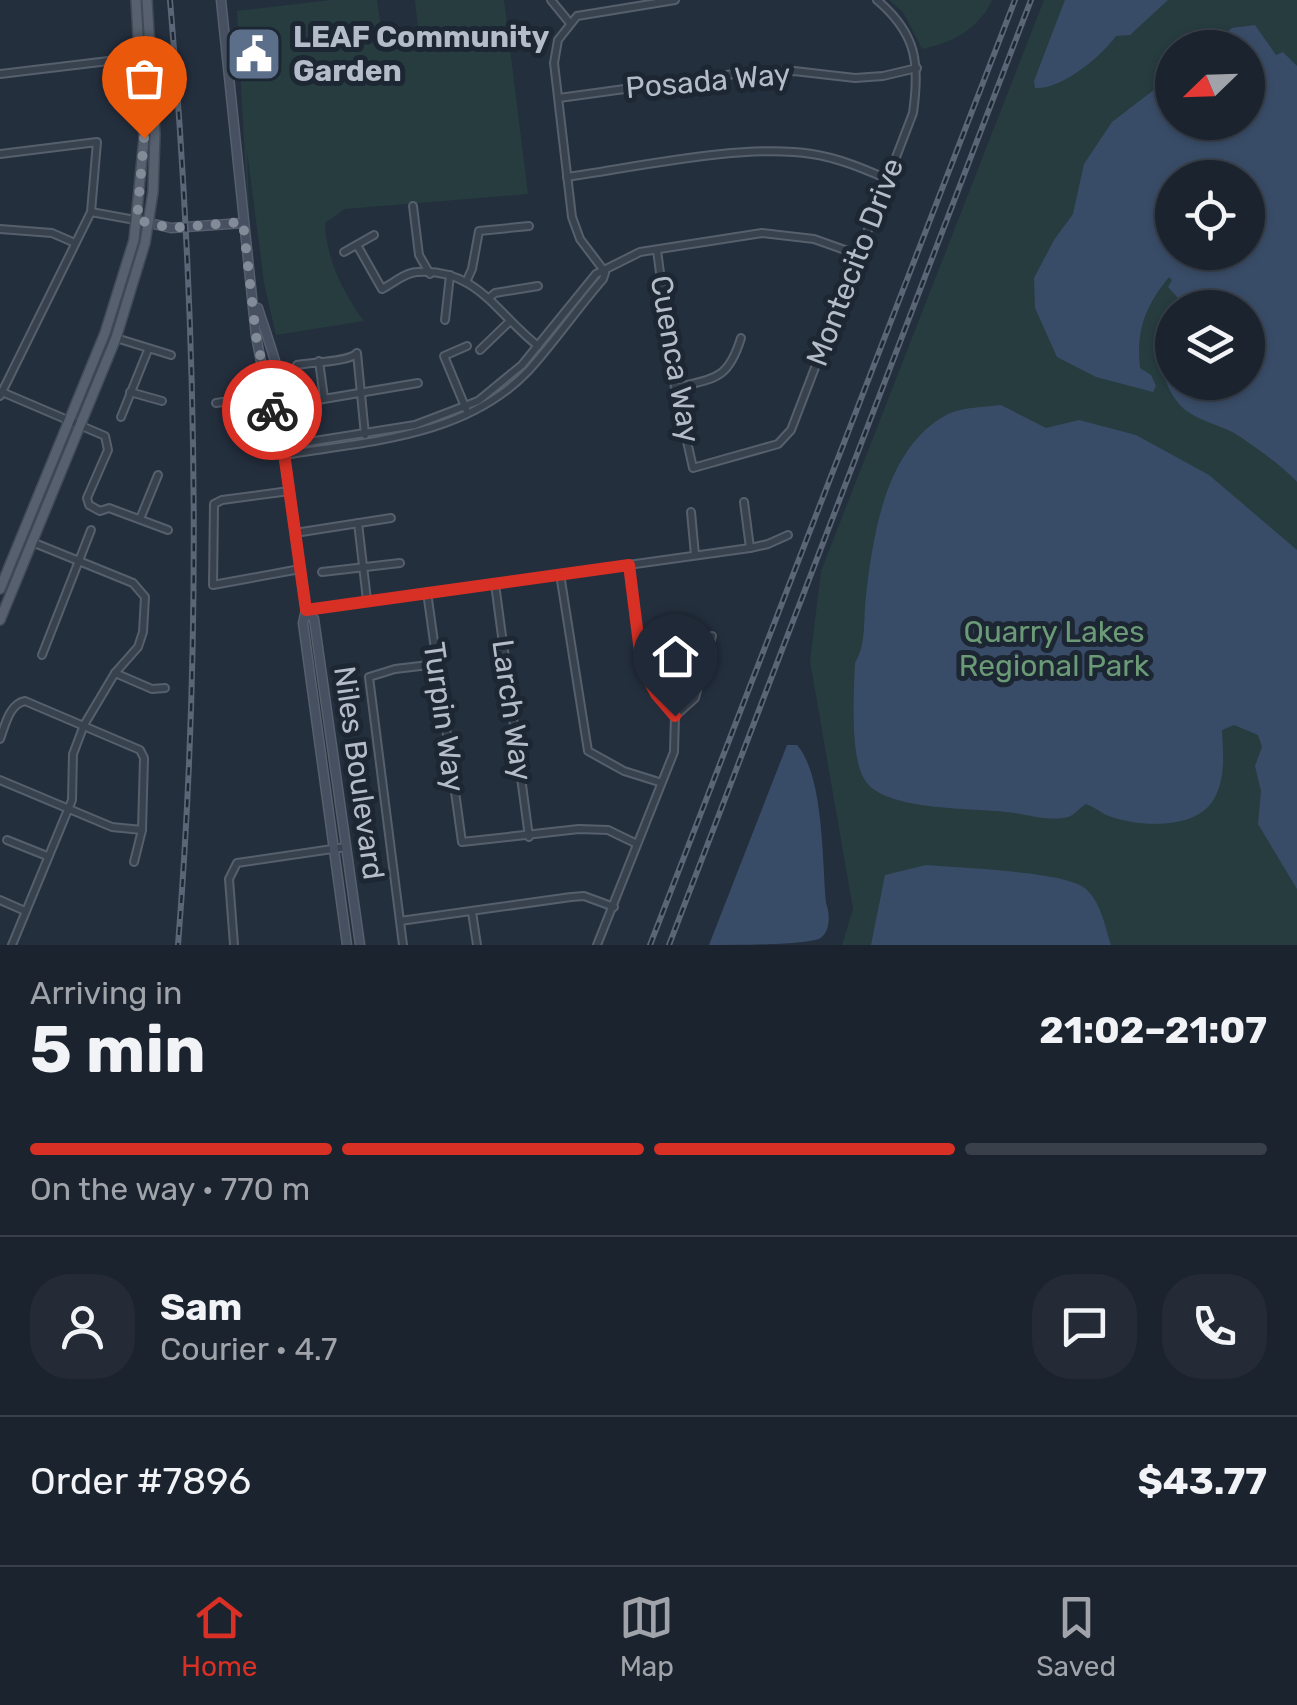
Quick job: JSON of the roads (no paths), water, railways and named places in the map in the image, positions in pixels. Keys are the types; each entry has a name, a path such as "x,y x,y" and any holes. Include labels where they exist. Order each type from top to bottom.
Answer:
{"main road":[{"path":"0,589 125,277 137,220 144,148 136,0"},
{"path":"0,620 116,338 136,277 148,223 155,162 148,0"},
{"name":"Niles Boulevard","path":"221,0 256,336 289,491 347,945"},
{"path":"137,220 171,228 243,222"},
{"name":"Niles Boulevard","path":"252,289 280,380 288,436 283,451"},
{"name":"Niles Boulevard","path":"306,610 314,619 360,945"}],"street":[{"path":"550,0 569,22"},
{"path":"283,451 366,437 467,411 495,399 528,370 603,280 605,272 576,228 554,50 569,22 586,13 676,0"},
{"name":"Montecito Drive","path":"693,468 778,444 791,430 913,113 917,68 912,42 896,17 877,0"},
{"path":"0,74 153,57"},
{"name":"Posada Way","path":"559,98 734,74 794,71 855,78 917,68"},
{"path":"0,154 97,142 92,212 1,394 105,436 108,450 87,498 89,505 100,511 110,508 168,530"},
{"path":"567,177 774,152 812,154 886,178"},
{"path":"413,206 419,255 430,274"},
{"path":"92,212 137,220"},
{"path":"467,280 478,231 529,226"},
{"path":"0,229 52,233 75,243"},
{"path":"467,411 538,346 596,274 628,256 762,233 814,239 859,256"},
{"path":"344,252 374,235"},
{"path":"357,245 382,289 414,272 467,280 538,346"},
{"name":"Cuenca Way","path":"657,250 675,388 693,468"},
{"path":"446,320 450,275"},
{"path":"488,298 494,293 538,286"},
{"path":"480,350 509,322"},
{"path":"116,338 170,355"},
{"path":"675,388 714,378 733,364 742,338"},
{"path":"467,346 444,356 467,411"},
{"path":"121,417 148,350"},
{"path":"297,365 349,360 358,353 366,437"},
{"path":"320,361 324,398"},
{"path":"306,402 418,383"},
{"path":"130,392 162,401"},
{"path":"216,403 270,395"},
{"path":"140,519 158,476"},
{"path":"289,491 214,504 213,586 300,569"},
{"path":"744,502 750,548"},
{"path":"691,512 696,555"},
{"path":"295,532 391,518"},
{"path":"358,523 367,600"},
{"path":"42,655 91,530"},
{"path":"306,610 750,548 788,535"},
{"path":"0,941 10,945 72,800 73,754 84,726 114,673 138,648 143,632 145,598 133,583 32,542"},
{"path":"322,572 400,562"},
{"path":"597,945 674,752 675,716 656,694 642,668 629,565"},
{"path":"560,574 588,751 624,771 660,782"},
{"name":"Larch Way","path":"495,584 529,837"},
{"name":"Turpin Way","path":"427,592 462,842 529,837"},
{"path":"675,716 695,698 712,636"},
{"path":"403,945 369,676 437,664"},
{"path":"114,673 152,689 165,688"},
{"path":"0,739 12,710 24,701 140,750 144,758 142,830 134,862"},
{"path":"0,780 112,827 142,830"},
{"path":"529,837 579,829 608,830 637,844"},
{"path":"7,840 47,856"},
{"path":"234,945 230,879 236,863 346,847"},
{"path":"400,921 584,896 614,908"},
{"path":"0,900 25,911"},
{"path":"472,912 477,945"}],"water":[{"path":"1065,0 1168,0 1130,35 1116,36 1080,70 1057,84 1035,88 1034,81"},
{"path":"1255,25 1258,30 1229,30"},
{"path":"1265,39 1276,55 1283,52 1297,66 1297,482 1241,437 1195,416 1176,400 1265,400 1265,290 1171,290 1169,277 1160,290 1155,290 1139,342 1140,368 1151,375 1153,392 1096,377 1057,357 1035,308 1034,278 1073,214 1084,164 1112,122 1155,89 1155,140 1265,140"},
{"path":"1001,405 1046,428 1079,420 1136,435 1209,475 1297,550 1297,889 1258,824 1261,791 1255,766 1262,747 1258,735 1234,725 1222,730 1222,774 1214,799 1194,817 1164,824 1119,819 1086,804 1070,816 1053,819 933,806 894,799 867,783 855,743 855,663 863,639 873,546 886,494 910,447 927,428 954,412"},
{"path":"787,745 797,745 806,759 817,798 828,927 823,936 810,941 709,945"},
{"path":"926,865 1035,874 1075,883 1095,901 1111,945 871,945 885,875"}],"railway":[{"path":"170,0 186,236 194,472 191,709 178,945"},
{"path":"650,945 1015,0"},
{"path":"669,945 1031,0"}],"place":[{"name":"LEAF Community Garden","path":"254,54"}],"park label":[{"name":"Quarry Lakes Regional Park","path":"1054,649"}]}
